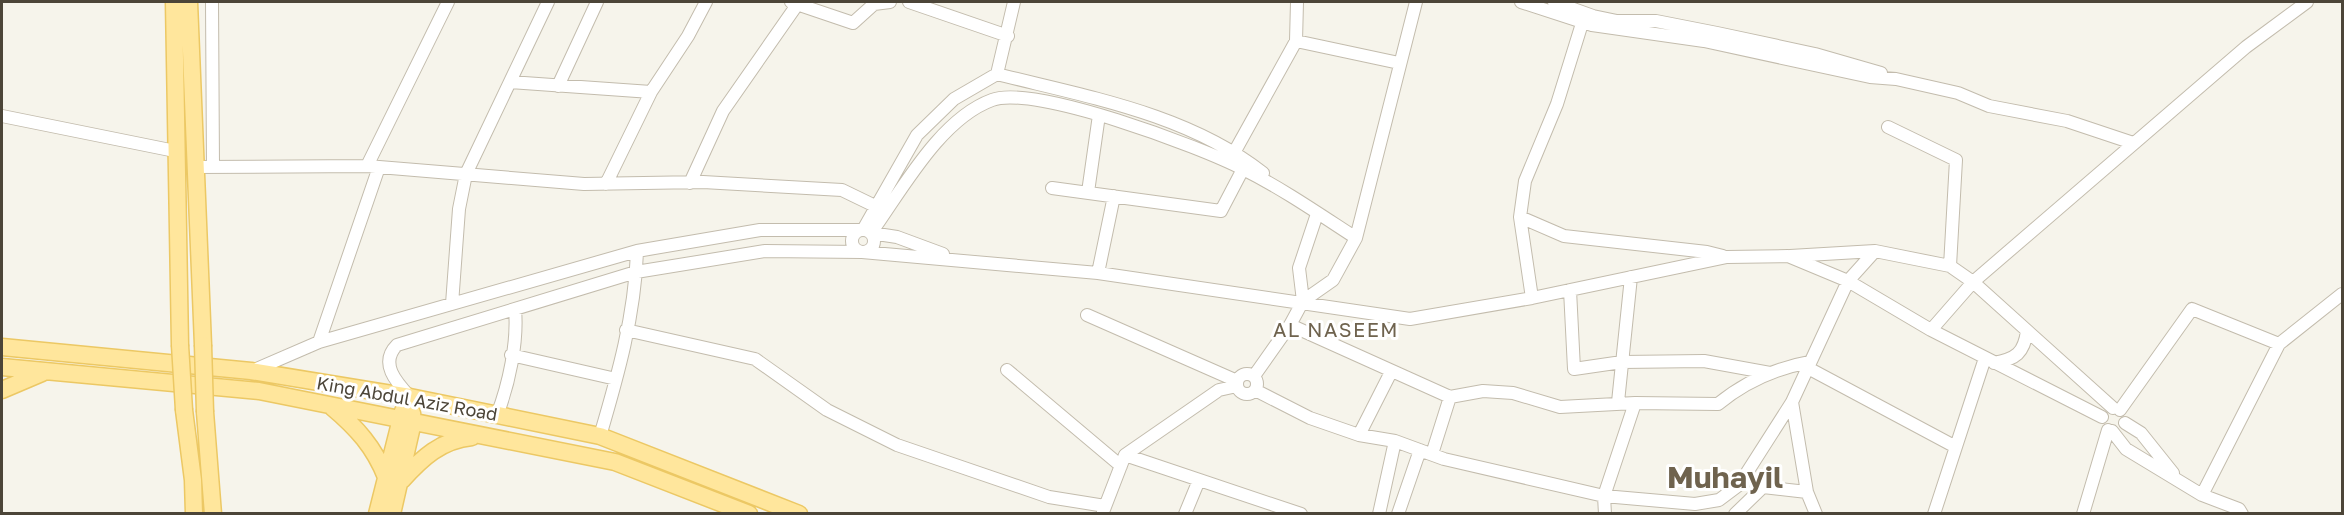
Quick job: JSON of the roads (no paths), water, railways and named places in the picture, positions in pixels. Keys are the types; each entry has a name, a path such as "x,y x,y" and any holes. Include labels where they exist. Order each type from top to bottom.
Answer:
{"main road":[{"path":"174,2 180,345 194,513"},
{"path":"189,2 205,412 214,512"},
{"name":"King Abdul Aziz Road","path":"2,346 251,371 410,397 600,436 799,513"},
{"name":"King Abdul Aziz Road","path":"2,367 259,391 615,462 749,513"},
{"path":"2,390 49,371"},
{"path":"377,513 392,480 410,397"},
{"path":"329,405 362,434 392,480 392,513"},
{"path":"392,480 442,444 460,438 483,436"},
{"path":"184,513 193,480"}],"street":[{"path":"212,2 213,167"},
{"path":"319,342 373,167 448,2"},
{"path":"452,304 459,209 466,174 548,2"},
{"path":"558,86 597,2"},
{"path":"606,184 651,92 688,36 706,2"},
{"path":"690,183 723,111 796,2 853,23 874,4 890,2"},
{"path":"909,2 1008,36"},
{"path":"994,99 997,74 1008,36 1014,2"},
{"path":"1235,151 1296,41 1297,2"},
{"path":"1254,376 1290,326 1303,301 1333,280 1356,238 1416,2"},
{"path":"1521,2 1870,78 1896,79 1958,93 1989,106 2067,121 2133,143"},
{"path":"1554,2 1584,17"},
{"path":"1931,330 1973,282 2246,47 2307,2"},
{"path":"1532,298 1520,217 1525,181 1557,104 1584,17"},
{"path":"1296,41 1399,63"},
{"path":"862,252 867,251 874,243 867,231 875,206 916,135 954,99 997,74 1104,101 1202,133 1235,151 1289,194 1356,238"},
{"path":"510,82 651,92"},
{"path":"862,252 853,246 852,241 856,232 867,231 938,139 974,109 994,99 1042,100 1100,116 1201,149 1289,194"},
{"path":"2,116 175,151"},
{"path":"1088,192 1100,116"},
{"path":"1888,127 1956,160 1950,266"},
{"path":"194,167 373,167 606,184 690,183 842,190 875,206"},
{"path":"1052,188 1221,211 1243,169"},
{"path":"1098,273 1114,196"},
{"path":"1303,301 1299,268 1317,214"},
{"path":"1520,217 1564,236 1707,252 1727,257"},
{"path":"251,371 319,342 637,251 760,230 867,231 897,237 958,259"},
{"path":"600,436 616,379 636,287 637,251"},
{"path":"410,397 396,382 388,363 390,352 397,345 636,272 765,251 862,252 1098,273 1303,301 1410,319 1532,298 1727,257 1875,251 1950,266 1973,282 2125,415 2125,423 2119,430 2110,431"},
{"path":"1088,315 1237,383 1245,394 1255,390 1310,418 1359,435 1395,441 1426,452 1604,496 1695,509 1719,500 1739,485 1792,402 1848,281 1875,251"},
{"path":"1788,256 1848,281 1931,330 2102,417"},
{"path":"1618,402 1631,277"},
{"path":"1570,290 1574,369 1622,362 1704,361 1770,373"},
{"path":"2202,495 2279,344 2343,294"},
{"path":"497,415 506,391 517,330 515,309"},
{"path":"2242,513 2239,509 2202,495 2178,478 2126,449 2103,424 2102,417 2106,411 2117,409 2192,309 2279,344"},
{"path":"1290,326 1450,398 1483,391 1514,393 1560,407 1618,402 1718,404 1736,389 1785,366 1809,365 1954,446"},
{"path":"627,330 755,359 827,410 897,445 1048,497 1104,510 1123,460 1219,390 1237,383 1243,374 1254,376"},
{"path":"1989,361 2015,358 2020,353 2027,331"},
{"path":"511,356 616,379"},
{"path":"1934,513 1954,446 1989,361"},
{"path":"1007,370 1123,460 1199,480 1301,513"},
{"path":"1359,435 1391,372"},
{"path":"1254,376 1257,384 1255,390"},
{"path":"1398,513 1450,398"},
{"path":"1792,402 1807,492 1816,513"},
{"path":"1605,513 1604,496 1635,403"},
{"path":"2125,423 2141,433 2178,478"},
{"path":"2083,513 2110,431"},
{"path":"1378,513 1395,441"},
{"path":"1185,513 1199,480"},
{"path":"1735,513 1763,487 1807,492"}],"district":[{"name":"AL NASEEM","path":"1336,330"},
{"name":"Muhayil","path":"1725,478"}]}
